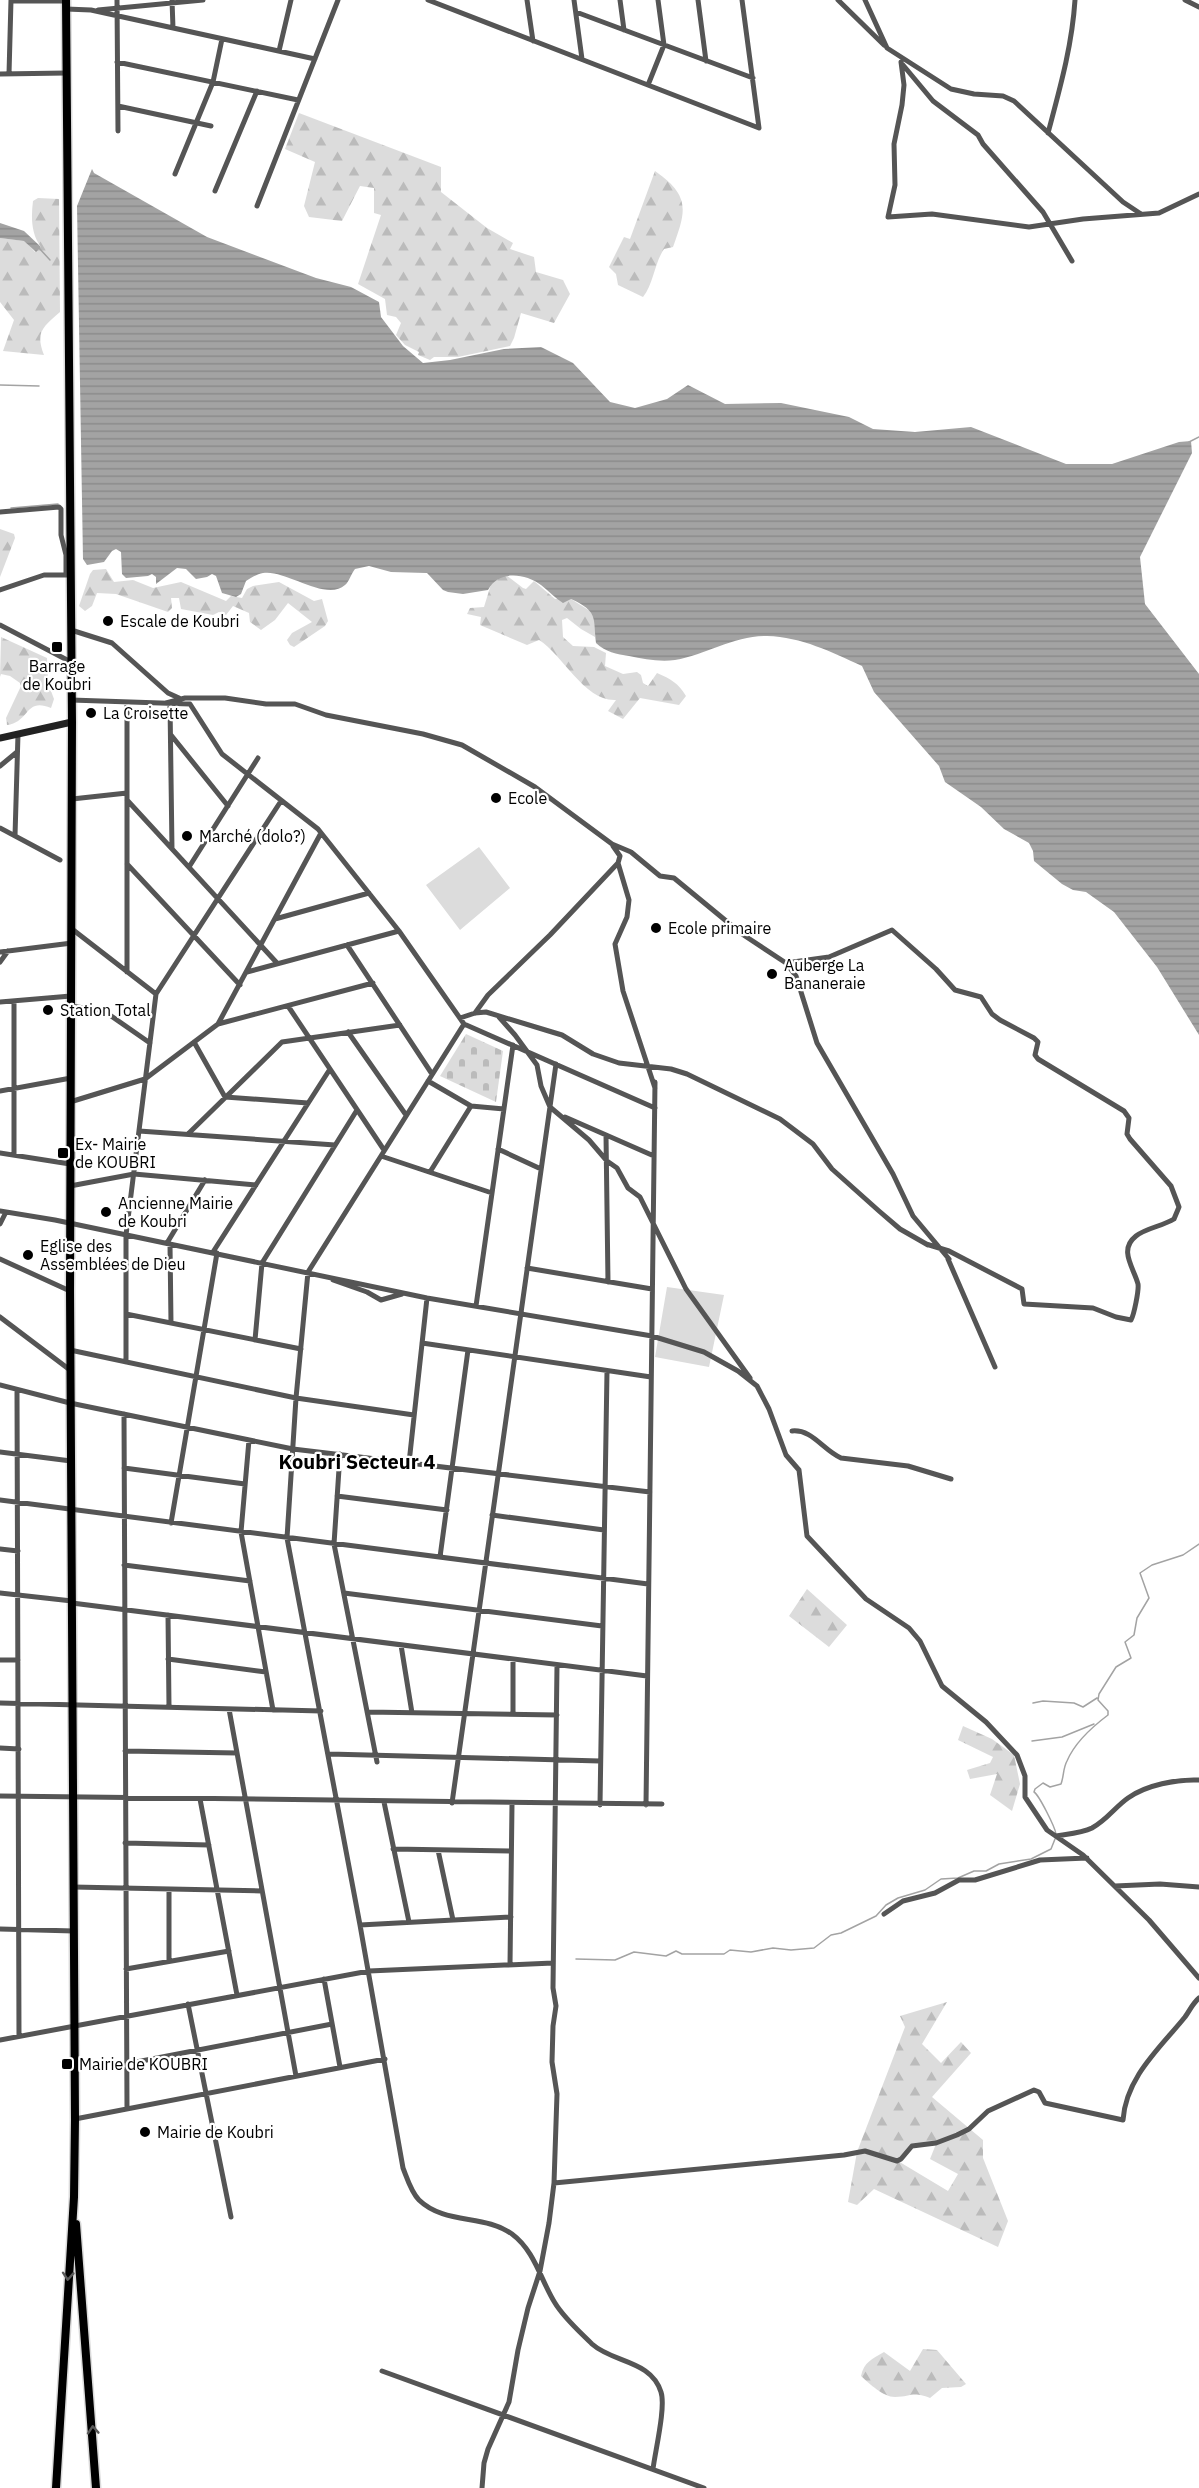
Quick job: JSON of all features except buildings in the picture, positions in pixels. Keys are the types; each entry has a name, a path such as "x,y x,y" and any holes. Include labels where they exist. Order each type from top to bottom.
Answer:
{"highway":[{"path":"56,2488 74,2197 75,2119 70,1403 72,722 68,575 66,3"},
{"path":"74,2197 96,2488"}],"main road":[{"path":"0,738 72,722"}],"street":[{"path":"9,74 11,0 66,3 315,59"},
{"path":"117,0 118,131"},
{"path":"91,10 203,0"},
{"path":"279,51 291,0"},
{"path":"257,206 338,0"},
{"path":"428,0 759,128 742,0"},
{"path":"526,0 533,41"},
{"path":"574,0 582,60"},
{"path":"620,0 624,30"},
{"path":"648,85 664,45 658,0"},
{"path":"698,0 706,61"},
{"path":"838,0 901,62 914,81 933,101 978,135 983,144 1042,212 1072,261"},
{"path":"865,0 887,48 951,88 974,94 1003,96 1014,101 1123,202 1142,215"},
{"path":"1048,133 1066,69 1073,30 1075,0"},
{"path":"1185,0 1199,7"},
{"path":"172,2 173,28"},
{"path":"576,12 753,78"},
{"path":"175,174 213,82 222,39"},
{"path":"117,62 298,100"},
{"path":"901,62 903,95 894,144 895,185 888,216 932,214 1029,227 1083,219 1159,213 1199,194"},
{"path":"0,74 66,73"},
{"path":"215,191 256,91"},
{"path":"118,106 211,126"},
{"path":"0,512 59,507 68,575 44,575 0,590"},
{"path":"0,625 71,662"},
{"path":"71,630 112,643 168,693 186,704"},
{"path":"168,703 181,699 225,698 266,704 295,704 326,716 423,734 462,745 536,787 612,844 631,852 660,876 674,878 742,934 786,963 796,976 817,1043 893,1174 913,1216 948,1259 995,1367"},
{"path":"71,700 190,704 222,754 321,833 399,931 462,1021 655,1108"},
{"path":"127,702 127,972"},
{"path":"168,703 171,735 172,849"},
{"path":"15,836 18,734"},
{"path":"171,735 228,806"},
{"path":"0,766 17,751"},
{"path":"189,867 258,758"},
{"path":"72,800 127,797"},
{"path":"127,797 277,963"},
{"path":"126,1362 126,1234 156,994 281,801"},
{"path":"0,828 60,860"},
{"path":"218,1024 321,833"},
{"path":"612,844 620,856 618,863 550,935 488,995 475,1013 462,1021 428,1081 308,1272 296,1398 287,1538 338,1801 403,2168 413,2192 420,2201 446,2216 481,2220 505,2230 521,2243 535,2261 557,2306 593,2344 599,2349 634,2363 650,2375 662,2395 653,2469"},
{"path":"618,863 629,900 627,917 615,944 623,991 646,1066 655,1085 646,1805"},
{"path":"127,864 240,985"},
{"path":"275,919 369,893"},
{"path":"72,929 156,994"},
{"path":"786,963 829,957 892,930 955,990 981,997 1000,1020 1034,1038 1038,1042 1035,1055 1038,1059 1124,1111 1129,1118 1127,1134 1171,1186 1179,1207 1174,1219 1137,1236 1129,1244 1127,1254 1138,1285 1131,1320 1093,1308 1024,1304 1022,1288 950,1251 926,1244"},
{"path":"247,972 399,931"},
{"path":"0,952 72,943"},
{"path":"347,945 432,1074"},
{"path":"0,962 8,951"},
{"path":"70,1102 145,1079 218,1024 373,984"},
{"path":"0,1002 72,996"},
{"path":"14,1001 14,1155"},
{"path":"71,1006 104,1011 150,1043"},
{"path":"288,1006 383,1153 492,1193"},
{"path":"475,1013 486,1012 562,1035 593,1054 619,1062 671,1069 687,1074 780,1119 813,1144 832,1169 900,1229 948,1259"},
{"path":"498,1016 530,1053 537,1065 541,1086 550,1109 654,1156"},
{"path":"188,1134 282,1042 400,1025"},
{"path":"348,1032 406,1115"},
{"path":"194,1042 225,1097"},
{"path":"476,1306 513,1045"},
{"path":"452,1803 556,1064"},
{"path":"171,1523 215,1253 330,1069"},
{"path":"0,1091 71,1078"},
{"path":"428,1081 471,1106 504,1109"},
{"path":"225,1097 308,1103"},
{"path":"430,1172 471,1106"},
{"path":"255,1340 262,1263 357,1110"},
{"path":"560,1115 617,1168 628,1188 640,1197 686,1289 757,1386 769,1409 786,1455 799,1470 807,1536 866,1599 909,1628 920,1641 942,1686 986,1722 1017,1755 1025,1776 1025,1797 1047,1830 1066,1841 1087,1858 1149,1920 1199,1978"},
{"path":"139,1131 336,1145"},
{"path":"606,1135 608,1282"},
{"path":"498,1149 541,1169"},
{"path":"0,1153 70,1164"},
{"path":"70,1186 134,1174 256,1185"},
{"path":"171,1323 169,1243 205,1180"},
{"path":"0,1224 3,1211 126,1234 427,1298 652,1336 717,1358 757,1386"},
{"path":"0,1259 70,1291"},
{"path":"527,1268 652,1289"},
{"path":"326,1276 381,1300 404,1293"},
{"path":"409,1463 427,1298"},
{"path":"126,1314 301,1349"},
{"path":"0,1317 70,1370"},
{"path":"422,1343 651,1377"},
{"path":"70,1350 296,1398 414,1415"},
{"path":"440,1557 468,1350"},
{"path":"600,1805 607,1371"},
{"path":"0,1386 70,1403 293,1449 650,1492"},
{"path":"17,1390 19,2036"},
{"path":"124,1414 126,2109"},
{"path":"792,1431 805,1431 840,1458 908,1466 951,1479"},
{"path":"249,1440 241,1532 273,1710"},
{"path":"0,1452 71,1461"},
{"path":"340,1454 334,1544 377,1762"},
{"path":"124,1468 245,1484"},
{"path":"337,1496 447,1510"},
{"path":"0,1500 648,1584"},
{"path":"492,1515 604,1530"},
{"path":"0,1549 18,1551"},
{"path":"124,1565 250,1581"},
{"path":"0,1593 647,1676"},
{"path":"344,1593 602,1626"},
{"path":"168,1615 169,1707"},
{"path":"401,1645 412,1713"},
{"path":"168,1659 266,1672"},
{"path":"513,1659 513,1714"},
{"path":"0,1660 18,1660"},
{"path":"482,2488 484,2463 509,2402 528,2308 540,2271 554,2183 557,2094 552,2062 556,2006 552,1988 557,1665"},
{"path":"0,1703 321,1711"},
{"path":"229,1708 296,2076"},
{"path":"367,1712 557,1715"},
{"path":"0,1748 19,1749"},
{"path":"125,1751 237,1753"},
{"path":"329,1754 600,1761"},
{"path":"1056,1836 1090,1829 1111,1815 1128,1798 1142,1791 1172,1782 1199,1780"},
{"path":"0,1796 512,1804 663,1804"},
{"path":"200,1799 237,1995"},
{"path":"384,1802 409,1922"},
{"path":"510,1965 512,1804"},
{"path":"125,1843 209,1845"},
{"path":"393,1849 511,1851"},
{"path":"438,1850 453,1920"},
{"path":"884,1914 903,1900 935,1893 959,1880 975,1880 1040,1860 1087,1858"},
{"path":"1115,1886 1160,1884 1199,1887"},
{"path":"73,1887 262,1891"},
{"path":"169,1889 169,1961"},
{"path":"360,1925 511,1917"},
{"path":"0,1929 74,1931"},
{"path":"126,1969 228,1951"},
{"path":"0,2040 369,1971 553,1963"},
{"path":"324,1979 340,2067"},
{"path":"554,2183 866,2151 897,2161 912,2146 936,2143 957,2135 969,2129 988,2111 1034,2090 1039,2092 1045,2103 1123,2120 1124,2107 1142,2070 1158,2046 1199,1998"},
{"path":"188,2004 231,2217"},
{"path":"126,2064 332,2024"},
{"path":"75,2119 385,2059"},
{"path":"382,2371 704,2488"}],"green space":[{"path":"299,113 441,167 441,192 487,228 513,243 510,249 534,257 536,272 563,280 570,294 554,323 521,313 510,346 458,357 434,357 430,360 418,355 419,352 405,345 396,335 401,323 396,317 387,315 385,299 358,284 381,215 374,213 374,188 360,186 342,221 309,217 304,206 315,162 285,149"},
{"path":"655,171 675,188 680,197 683,214 673,247 664,249 650,286 643,297 618,285 616,274 609,267 624,237 630,239"},
{"path":"38,198 59,199 60,312 42,330 40,341 44,355 3,351 14,320 0,302 0,238 25,241 35,252 41,247 35,237 32,219 33,201"},
{"path":"0,529 14,534 15,538 0,577"},
{"path":"106,569 114,582 133,580 153,588 181,582 226,601 231,596 242,598 247,589 253,586 279,582 314,601 322,599 328,621 325,626 294,647 287,640 292,633 312,622 288,603 275,620 261,630 250,622 249,613 233,606 226,615 219,612 213,615 181,609 179,598 171,598 172,608 168,612 116,594 97,593 92,606 85,611 79,606 90,574 93,570"},
{"path":"506,575 526,589 534,581 555,599 571,599 590,611 595,619 595,637 567,618 562,620 563,637 573,646 594,647 606,653 605,666 623,674 637,672 641,675 643,683 648,686 657,673 662,675 677,685 686,696 679,705 640,698 623,719 608,711 616,700 605,699 594,694 539,640 527,645 480,625 481,617 467,614 470,608 484,607 492,581"},
{"path":"1,637 47,658 48,683 54,699 51,708 43,705 36,706 20,720 7,725 6,718 21,686 10,676 1,674 0,677"},
{"path":"479,847 510,888 460,930 426,885"},
{"path":"466,1034 503,1051 496,1102 440,1076"},
{"path":"667,1287 724,1295 709,1367 655,1357"},
{"path":"807,1589 847,1625 829,1647 789,1616"},
{"path":"963,1726 992,1739 1014,1755 1020,1784 1012,1811 990,1795 997,1774 970,1779 967,1770 990,1763 993,1757 958,1740"},
{"path":"947,2002 922,2044 941,2063 961,2042 971,2053 932,2097 983,2140 983,2158 1008,2221 998,2247 874,2189 857,2205 848,2202 857,2152 905,2027 900,2016","holes":["916,2144 936,2144 930,2159 958,2174 948,2191 898,2161"]},
{"path":"923,2349 937,2350 966,2384 961,2387 942,2388 930,2398 915,2395 895,2397 881,2392 861,2376 866,2364 884,2352 910,2371"}],"shaded area":[{"path":"92,169 94,173 207,237 316,278 351,287 379,302 381,317 403,346 423,363 504,349 541,347 573,363 610,402 635,408 667,399 688,385 725,404 781,403 849,417 873,429 915,432 971,427 1066,464 1112,464 1179,442 1191,441 1192,453 1140,557 1145,604 1199,674 1199,1035 1157,967 1114,912 1086,892 1073,890 1062,884 1034,861 1029,843 1004,829 981,807 945,782 939,766 874,692 862,666 828,651 792,639 767,636 743,639 675,660 652,660 616,653 603,649 596,643 593,617 586,608 571,599 563,603 535,581 520,576 505,576 498,579 488,590 463,594 443,590 427,573 391,572 369,566 355,569 346,584 337,589 327,590 272,573 263,573 246,581 241,594 236,597 222,593 216,576 212,574 196,579 186,569 177,568 156,584 156,577 152,574 126,578 122,574 121,552 116,549 104,562 87,565 83,559 77,206"},
{"path":"0,223 24,231 41,247 36,252 24,241 0,238"}],"waterway":[{"path":"39,248 50,260"},
{"path":"0,385 39,386"},
{"path":"1189,442 1199,437"},
{"path":"11,508 58,504"},
{"path":"1056,1834 1034,1792 1043,1783 1050,1787 1061,1784 1070,1754 1079,1741 1108,1715 1108,1711 1098,1700 1099,1694 1116,1667 1131,1658 1125,1642 1134,1635 1137,1618 1149,1598 1140,1573 1152,1565 1183,1555 1199,1544"},
{"path":"1033,1703 1043,1701 1074,1703 1083,1707 1097,1698"},
{"path":"1032,1741 1062,1737 1094,1724"},
{"path":"576,1959 615,1960 634,1952 666,1956 676,1951 682,1954 724,1954 730,1950 751,1952 773,1948 791,1950 814,1948 831,1935 841,1933 876,1916 886,1905 898,1898 925,1890 941,1879 958,1878 974,1871 986,1871 999,1864 1031,1859 1051,1849 1055,1839"}],"place":[{"name":"Escale de Koubri","path":"108,621"},
{"name":"Barrage de Koubri","path":"57,647"},
{"name":"La Croisette","path":"91,713"},
{"name":"Ecole","path":"496,798"},
{"name":"Marché (dolo?)","path":"187,836"},
{"name":"Ecole primaire","path":"656,928"},
{"name":"Auberge La Bananeraie","path":"772,974"},
{"name":"Station Total","path":"48,1010"},
{"name":"Ex- Mairie de KOUBRI","path":"63,1153"},
{"name":"Ancienne Mairie de Koubri","path":"106,1212"},
{"name":"Eglise des Assemblées de Dieu","path":"28,1255"},
{"name":"Mairie de KOUBRI","path":"67,2064"},
{"name":"Mairie de Koubri","path":"145,2132"}],"district":[{"name":"Koubri Secteur 4","path":"357,1462"}]}
